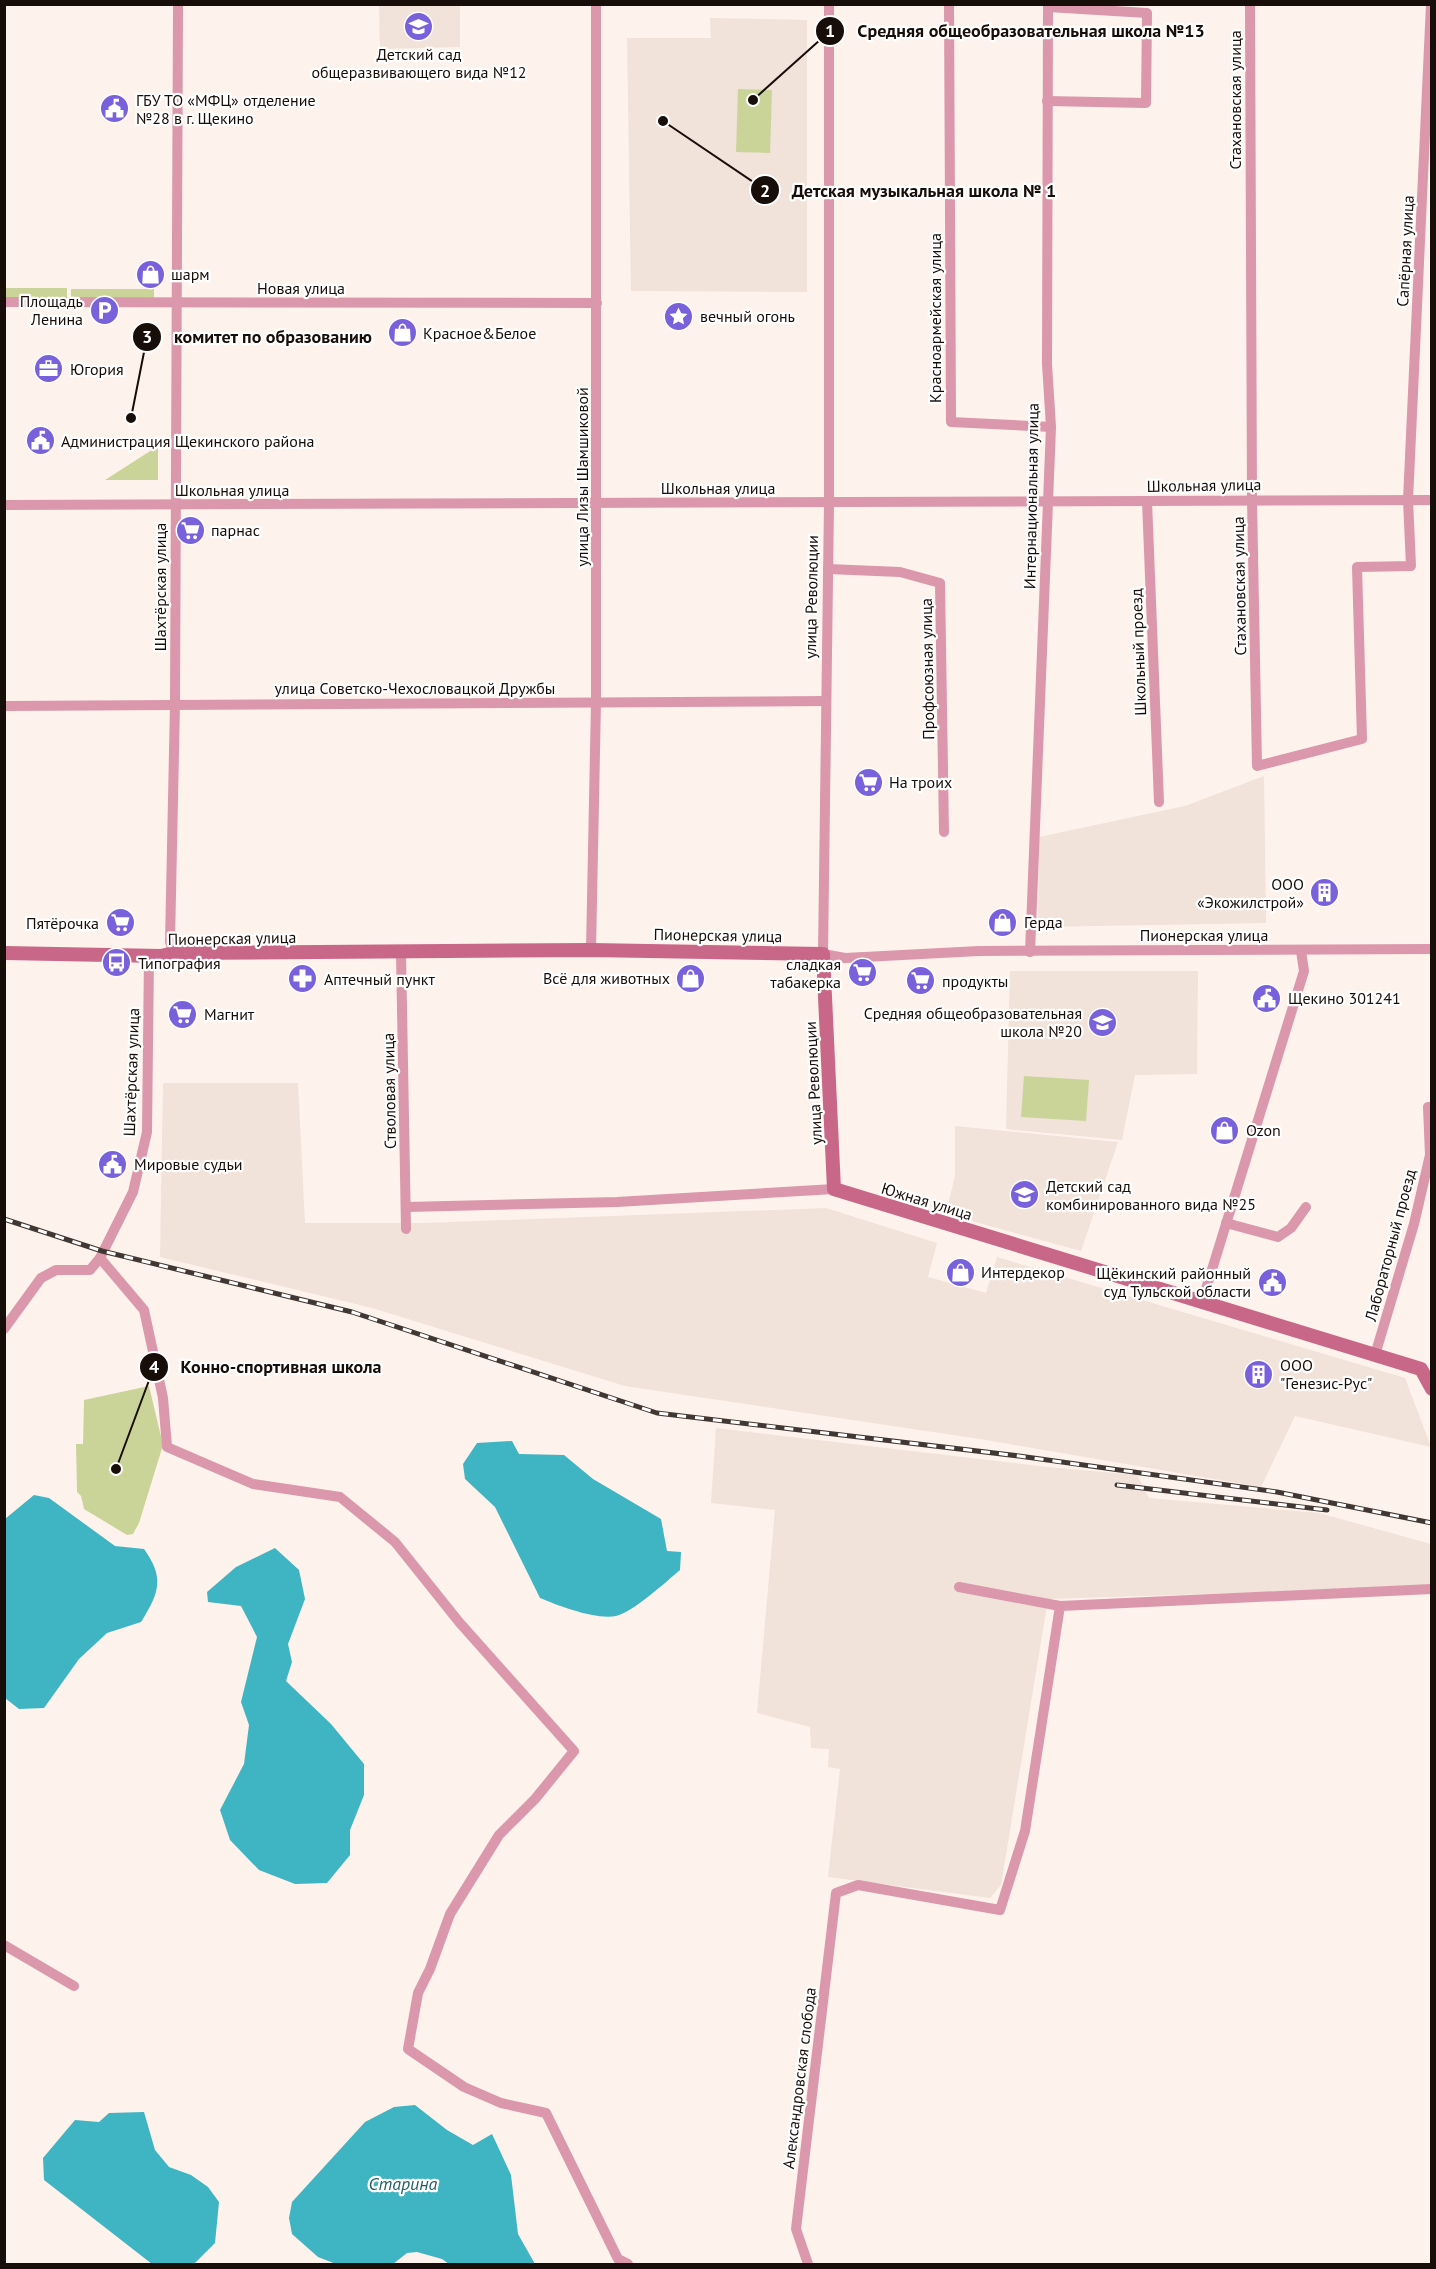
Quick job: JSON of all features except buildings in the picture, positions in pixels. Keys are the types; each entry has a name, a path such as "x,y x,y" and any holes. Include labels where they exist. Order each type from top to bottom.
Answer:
{"street":[{"name":"Шахтёрская улица","path":"174,953 170,942 175,704 178,4"},
{"name":"улица Лизы Шамшиковой","path":"591,950 596,702 596,4"},
{"name":"улица Революции","path":"829,4 829,503 823,954 834,1189"},
{"name":"Красноармейская улица","path":"949,4 951,423 1051,427"},
{"name":"Стахановская улица","path":"1250,4 1252,499 1257,766 1362,739 1357,567 1411,566 1408,500"},
{"name":"Сапёрная улица","path":"1408,500 1431,4"},
{"name":"Интернациональная улица","path":"1030,952 1051,427 1047,364 1048,6"},
{"path":"1047,101 1146,103 1147,13 1048,6"},
{"name":"Новая улица","path":"4,302 597,303"},
{"name":"Школьная улица","path":"4,505 1431,500"},
{"name":"Школьный проезд","path":"1147,501 1159,802"},
{"name":"Профсоюзная улица","path":"828,569 900,572 940,583 945,832"},
{"name":"улица Советско-Чехословацкой Дружбы","path":"4,706 826,701"},
{"name":"Пионерская улица","path":"4,953 149,956 174,953 591,950 823,954 845,958 979,951 1431,949"},
{"path":"1202,1302 1304,971 1300,951"},
{"name":"Стволовая улица","path":"401,952 406,1229"},
{"name":"Шахтёрская улица","path":"101,1255 133,1192 147,1132 149,956"},
{"name":"Лабораторный проезд","path":"1375,1355 1414,1224 1430,1155 1428,1107"},
{"name":"Южная улица","path":"406,1207 617,1202 834,1189 1426,1370"},
{"path":"1226,1223 1278,1238 1291,1228 1306,1207"},
{"path":"4,1329 41,1278 56,1269 90,1269 101,1255 144,1310 164,1398 167,1447 253,1484 340,1497 395,1542 459,1622 574,1751 535,1799 499,1835 450,1914 430,1969 418,1993 408,2049 464,2087 501,2103 546,2113 618,2259 628,2265"},
{"path":"1426,1370 1431,1389"},
{"path":"960,1587 1060,1606 1431,1589"},
{"name":"Александровская слобода","path":"808,2265 796,2229 836,1893 858,1885 1000,1910 1025,1832 1060,1606"},
{"path":"4,1945 74,1986"}],"shaded area":[{"name":"Детский сад общеразвивающего вида №12","path":"379,5 460,5 460,47 380,49"},
{"path":"710,18 807,20 807,292 631,291 627,38 711,38"},
{"path":"1264,776 1266,923 1038,927 1039,837 1185,806"},
{"name":"Средняя общеобразовательная школа №20","path":"1010,971 1198,971 1197,1074 1135,1075 1122,1140 1006,1129"},
{"path":"163,1083 298,1083 305,1223 425,1223 826,1208 937,1243 928,1277 986,1293 997,1257 1405,1378 1431,1447 1295,1416 1261,1487 980,1439 625,1386 372,1308 160,1257"},
{"name":"Детский сад комбинированного вида №25","path":"955,1126 1118,1142 1081,1251 946,1214 955,1176"},
{"path":"716,1428 1047,1467 1137,1475 1149,1498 1319,1513 1431,1544 1431,1587 1048,1599 1001,1885 990,1898 828,1877 840,1769 828,1767 829,1749 811,1748 810,1727 757,1713 775,1510 711,1503"}],"green space":[{"path":"738,89 772,90 770,153 736,152"},
{"path":"5,288 67,288 67,300 5,300"},
{"path":"71,289 154,289 154,301 71,299"},
{"path":"158,446 158,480 105,480"},
{"path":"1024,1076 1089,1080 1086,1121 1021,1117"},
{"path":"149,1386 163,1445 139,1523 133,1534 127,1535 84,1509 81,1496 77,1492 76,1444 83,1444 84,1400"}],"water":[{"path":"512,1441 519,1454 564,1455 593,1479 661,1519 667,1551 681,1552 680,1570 640,1603 616,1616 588,1614 540,1598 495,1507 465,1479 463,1464 477,1443"},
{"path":"34,1495 49,1498 115,1546 144,1549 155,1569 157,1586 152,1602 141,1622 107,1633 79,1659 44,1708 19,1709 5,1698 5,1519"},
{"path":"275,1548 299,1570 305,1599 288,1644 292,1662 286,1681 331,1724 364,1764 364,1795 350,1830 350,1855 327,1883 295,1884 259,1870 230,1840 220,1810 244,1764 249,1725 241,1702 257,1637 241,1606 208,1602 207,1592 236,1567"},
{"name":"Cтарина","path":"415,2105 447,2130 473,2145 492,2134 511,2175 518,2234 535,2264 449,2264 442,2259 417,2252 407,2253 393,2264 336,2264 318,2257 292,2234 289,2218 292,2202 365,2122 394,2107"},
{"path":"144,2112 155,2150 169,2167 191,2175 208,2187 219,2202 215,2243 194,2264 152,2264 44,2180 43,2158 75,2120 99,2122 109,2113"}],"railway":[{"path":"4,1219 102,1251 352,1312 657,1413 1019,1456 1277,1492 1432,1523"},
{"path":"1117,1485 1327,1510"}],"place":[{"name":"Детский сад общеразвивающего вида №12","path":"419,26"},
{"name":"Средняя общеобразовательная школа №13","path":"753,100"},
{"name":"ГБУ ТО «МФЦ» отделение №28 в г. Щекино","path":"115,109"},
{"name":"Детская музыкальная школа № 1","path":"663,121"},
{"name":"шарм","path":"150,274"},
{"name":"Площадь Ленина","path":"104,310"},
{"name":"вечный огонь","path":"679,316"},
{"name":"Красное&Белое","path":"402,333"},
{"name":"Югория","path":"49,369"},
{"name":"комитет по образованию","path":"131,418"},
{"name":"Администрация Щекинского района","path":"40,441"},
{"name":"парнас","path":"190,530"},
{"name":"На троих","path":"868,782"},
{"name":"ООО «Экожилстрой»","path":"1325,893"},
{"name":"Герда","path":"1003,922"},
{"name":"Пятёрочка","path":"120,923"},
{"name":"Типография","path":"117,963"},
{"name":"сладкая табакерка","path":"862,973"},
{"name":"Всё для животных","path":"691,978"},
{"name":"Аптечный пункт","path":"303,979"},
{"name":"продукты","path":"921,981"},
{"name":"Щекино 301241","path":"1267,998"},
{"name":"Магнит","path":"183,1014"},
{"name":"Средняя общеобразовательная школа №20","path":"1103,1022"},
{"name":"Ozon","path":"1225,1130"},
{"name":"Мировые судьи","path":"113,1164"},
{"name":"Детский сад комбинированного вида №25","path":"1025,1195"},
{"name":"Интердекор","path":"960,1272"},
{"name":"Щёкинский районный суд Тульской области","path":"1272,1282"},
{"name":"ООО \"Генезис-Рус\"","path":"1259,1374"},
{"name":"Конно-спортивная школа","path":"116,1469"}]}
